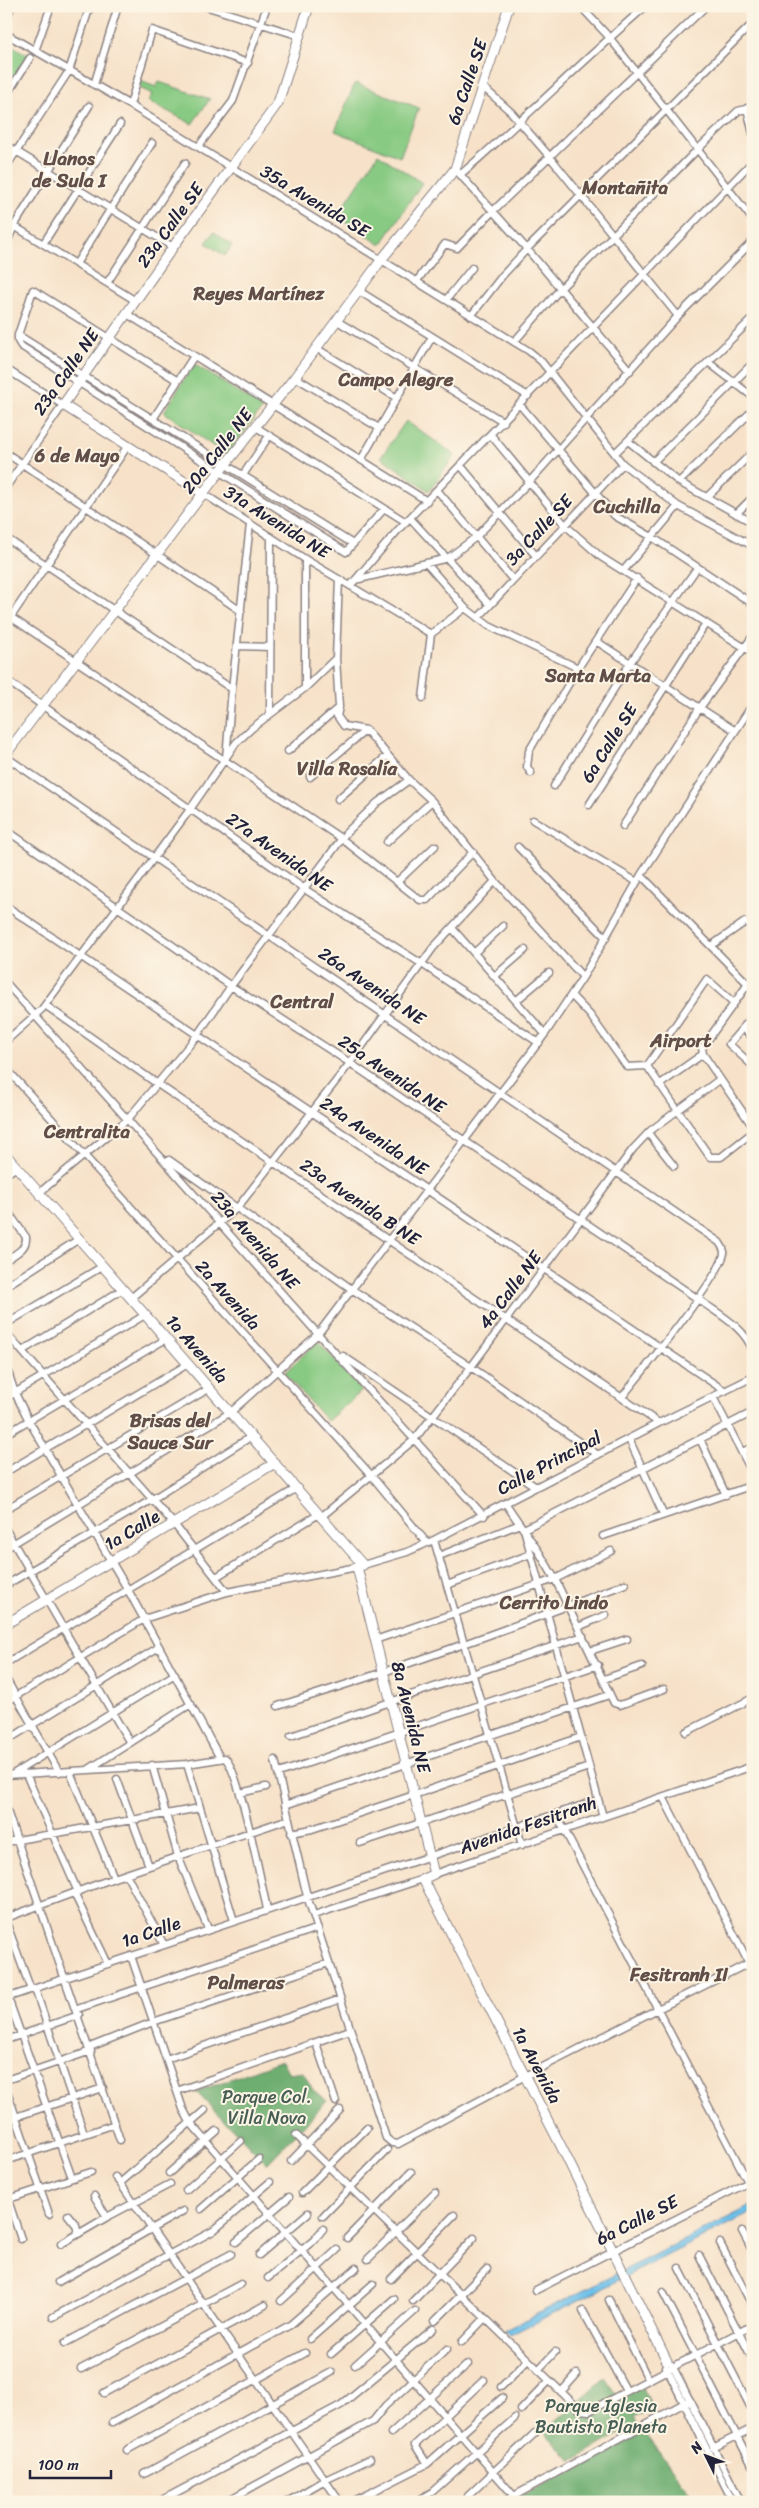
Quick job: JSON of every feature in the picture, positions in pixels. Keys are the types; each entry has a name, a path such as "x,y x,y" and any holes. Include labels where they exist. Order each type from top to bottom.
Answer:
{"street":[{"path":"6,22 11,6"},
{"path":"35,51 51,6"},
{"path":"6,167 69,71 90,6"},
{"path":"94,85 118,6"},
{"path":"205,6 300,36"},
{"path":"198,147 234,101 267,6"},
{"path":"232,168 278,103 309,6"},
{"name":"6a Calle SE","path":"458,171 509,6"},
{"path":"573,6 583,10 609,37 753,220"},
{"path":"630,371 561,288 458,171 520,123 609,37 646,6"},
{"path":"416,282 445,244 457,248 706,6"},
{"path":"471,316 502,276 527,249 582,197 753,26"},
{"path":"130,105 152,30 248,63"},
{"name":"35a Avenida SE","path":"6,34 130,105 514,342 541,361 623,464 678,506 753,546"},
{"path":"6,96 30,58"},
{"path":"483,87 511,112 550,157 678,316"},
{"path":"6,245 14,226 89,106"},
{"path":"514,342 561,288 732,115 750,108 753,134"},
{"path":"43,244 120,124"},
{"path":"76,264 152,143"},
{"path":"6,145 174,247"},
{"path":"353,582 408,520 594,328 726,187 753,162"},
{"path":"106,283 185,163"},
{"name":"23a Calle SE","path":"136,301 232,168"},
{"name":"20a Calle NE","path":"6,756 42,704 78,660 338,321 382,259 458,171"},
{"path":"14,226 136,301"},
{"path":"353,582 448,558 476,537 501,513 588,418 678,316 753,242"},
{"path":"446,300 472,268"},
{"path":"178,381 33,290 18,335 18,341 31,354 346,552 384,509"},
{"path":"359,292 528,396"},
{"name":"23a Calle NE","path":"6,487 136,301"},
{"path":"127,314 427,501"},
{"path":"614,453 753,318"},
{"path":"338,321 504,422"},
{"path":"18,335 353,544"},
{"path":"361,460 432,337"},
{"path":"316,348 397,398"},
{"path":"153,419 194,356"},
{"path":"708,362 753,397"},
{"path":"652,462 753,363"},
{"name":"31a Avenida NE","path":"6,369 305,559 339,579 353,582 431,634"},
{"path":"295,377 379,428"},
{"path":"520,405 594,494 615,516 652,537 753,604"},
{"path":"679,482 753,410"},
{"path":"256,427 384,509 408,520 448,558 490,605"},
{"path":"491,435 565,525 601,557 753,653"},
{"path":"243,476 269,436"},
{"path":"628,441 679,482 746,519"},
{"path":"6,624 9,616 48,564 127,447"},
{"path":"707,497 753,452"},
{"path":"6,453 241,611"},
{"name":"3a Calle SE","path":"478,618 623,464"},
{"path":"461,466 536,556"},
{"path":"437,490 513,580"},
{"path":"736,514 753,497"},
{"path":"624,570 678,506"},
{"path":"226,759 250,524"},
{"path":"270,714 271,537"},
{"path":"6,538 48,564 115,611 232,688"},
{"path":"305,559 305,688"},
{"path":"426,563 466,608 489,626 578,668"},
{"path":"554,786 630,664 672,601 697,568"},
{"path":"531,773 527,768 529,751 578,668 637,578"},
{"path":"339,579 336,658 337,716 344,726 366,730 409,780 432,801 495,881 583,978"},
{"path":"423,698 431,634 466,608"},
{"path":"9,616 226,759 342,839 420,900 427,900 473,852"},
{"name":"6a Calle SE","path":"590,805 664,686 706,623"},
{"path":"623,826 699,709 753,636"},
{"path":"596,640 630,664 734,730"},
{"path":"237,646 270,647"},
{"path":"6,1041 45,1005 191,808 236,742 305,688 336,658"},
{"name":"27a Avenida NE","path":"6,680 306,890 422,964 539,1043"},
{"path":"6,1548 231,1412 318,1334 466,1142 501,1092 539,1043 583,978 641,875 734,730 753,704"},
{"path":"288,751 338,707"},
{"path":"310,777 366,730"},
{"name":"26a Avenida NE","path":"6,756 153,858 385,1013 720,1242 724,1252 721,1262 698,1299"},
{"path":"338,799 387,756"},
{"path":"39,1193 128,1119 159,1085 196,1037 231,986 306,890 342,839 377,803 409,780"},
{"path":"386,842 432,801"},
{"path":"533,820 637,882"},
{"name":"25a Avenida NE","path":"6,830 231,986 350,1063 698,1299 740,1329 748,1339 753,1351"},
{"path":"398,882 435,846"},
{"path":"518,847 606,938"},
{"path":"641,875 750,987 734,1003 702,1048 703,1054 753,1127"},
{"path":"130,1298 238,1207 350,1063 422,964 495,881"},
{"name":"24a Avenida NE","path":"6,906 196,1037 312,1112 724,1391"},
{"path":"711,946 745,922 753,925"},
{"path":"475,952 503,926"},
{"path":"452,928 545,1034"},
{"path":"495,976 525,950"},
{"path":"517,1000 549,973"},
{"path":"647,1066 707,979 734,1003"},
{"name":"23a Avenida NE","path":"6,983 318,1334 484,1516"},
{"path":"571,995 590,1015 627,1067 647,1066"},
{"name":"23a Avenida B NE","path":"45,1005 159,1085 507,1318 659,1423"},
{"path":"753,1016 729,1044 753,1066"},
{"path":"743,1028 753,1038"},
{"path":"659,1085 703,1054"},
{"path":"647,1066 710,1157 721,1157 753,1132"},
{"name":"2a Avenida","path":"6,1068 371,1476 427,1543"},
{"name":"4a Calle NE","path":"216,1577 320,1516 414,1440 581,1220 616,1170 648,1133 720,1079"},
{"path":"648,1133 674,1166"},
{"path":"160,1154 238,1207 353,1290 471,1367 598,1455"},
{"name":"1a Avenida","path":"6,1155 297,1488 360,1566"},
{"path":"6,1174 17,1168"},
{"path":"6,1260 23,1248 27,1242 26,1237 7,1211"},
{"path":"6,1286 79,1239"},
{"path":"6,1324 103,1266"},
{"path":"22,1351 123,1289"},
{"path":"622,1397 698,1299"},
{"path":"6,1398 145,1315"},
{"path":"6,1334 174,1524 226,1592"},
{"path":"6,1434 166,1339"},
{"path":"334,1350 536,1487"},
{"path":"6,1472 188,1364"},
{"path":"6,1366 15,1393 29,1421 128,1590 220,1758"},
{"name":"Calle Principal","path":"6,1702 144,1619 226,1592 360,1566 434,1540 484,1516 659,1423 753,1377"},
{"path":"6,1509 210,1388"},
{"path":"713,1397 753,1474"},
{"path":"439,1556 522,1526 642,1469 753,1412"},
{"path":"6,1585 151,1500 252,1436"},
{"path":"629,1439 663,1514"},
{"path":"700,1439 726,1495"},
{"path":"742,1452 753,1446"},
{"name":"1a Calle","path":"6,1624 275,1463"},
{"path":"603,1536 663,1514 753,1485"},
{"path":"6,1663 297,1488"},
{"path":"506,1504 555,1579 598,1665 609,1695 617,1704 634,1701 664,1689"},
{"path":"522,1526 602,1816"},
{"path":"6,1530 130,1743"},
{"path":"434,1540 522,1845"},
{"path":"375,1640 555,1579 611,1551"},
{"path":"447,1585 531,1554"},
{"name":"8a Avenida NE","path":"360,1566 375,1640 434,1874"},
{"path":"278,1706 384,1674 548,1615 625,1584"},
{"path":"578,1627 606,1615"},
{"path":"291,1736 556,1647 583,1636"},
{"path":"590,1650 627,1638"},
{"path":"6,1741 159,1647"},
{"path":"279,1773 598,1665"},
{"path":"604,1679 642,1666"},
{"path":"9,1775 175,1674"},
{"path":"6,1679 59,1772"},
{"path":"285,1805 609,1695"},
{"path":"686,1732 753,1698"},
{"path":"88,1770 191,1704"},
{"path":"292,1833 312,1829 581,1737"},
{"path":"9,1775 187,1764 225,1758 230,1763 240,1793 268,1909"},
{"path":"275,1760 307,1896 386,2138 392,2144 398,2144 525,2076 751,1962"},
{"path":"187,1764 234,1920"},
{"path":"152,1765 178,1856 208,1929"},
{"name":"Avenida Fesitranh","path":"314,1915 753,1766"},
{"path":"360,1844 589,1768"},
{"path":"70,1772 114,1878"},
{"path":"26,1774 54,1834 76,1893 108,1964"},
{"path":"117,1779 149,1866"},
{"path":"240,1793 266,1787"},
{"path":"663,1796 751,1962 753,1971"},
{"name":"1a Calle","path":"7,1998 234,1920 598,1800"},
{"path":"6,1808 91,2049 120,2140"},
{"path":"6,1842 200,1808"},
{"path":"556,1814 750,2181"},
{"path":"6,1918 248,1831 288,1820"},
{"path":"126,1874 164,1944"},
{"name":"1a Avenida","path":"423,1878 525,2076 669,2366"},
{"path":"6,1922 48,2026 84,2134"},
{"path":"6,2040 48,2026 78,2012 142,1988 318,1928"},
{"path":"130,1956 183,2109 190,2122 302,2250 364,2325 478,2452 514,2496"},
{"path":"6,2080 91,2049 153,2022 329,1963"},
{"path":"7,1998 22,2034 72,2178"},
{"path":"166,2059 340,1999"},
{"path":"177,2090 350,2030"},
{"path":"316,2043 336,2102"},
{"path":"6,2088 50,2214"},
{"path":"6,2120 103,2088"},
{"path":"120,2183 205,2110"},
{"path":"291,2161 340,2110"},
{"path":"6,2161 115,2124"},
{"path":"302,2193 368,2128"},
{"path":"169,2173 218,2131"},
{"path":"296,2134 578,2408 586,2411 669,2366 753,2325"},
{"path":"186,2190 222,2160 241,2141"},
{"path":"323,2216 387,2150"},
{"path":"201,2209 258,2159"},
{"path":"21,2239 7,2198 91,2172"},
{"path":"347,2238 411,2172"},
{"path":"115,2177 340,2502"},
{"name":"6a Calle SE","path":"536,2290 750,2181"},
{"path":"53,2317 213,2230 270,2182"},
{"path":"61,2244 133,2202 170,2184"},
{"path":"368,2259 435,2193"},
{"path":"94,2196 107,2217"},
{"path":"236,2242 289,2196"},
{"path":"58,2282 183,2211"},
{"path":"259,2255 308,2213"},
{"path":"68,2215 76,2225 78,2233"},
{"path":"391,2279 454,2215"},
{"path":"268,2278 314,2240 323,2228"},
{"path":"742,2231 753,2252"},
{"path":"413,2301 474,2238"},
{"path":"720,2243 753,2307"},
{"path":"281,2301 337,2250"},
{"path":"65,2342 231,2254"},
{"path":"699,2255 753,2360"},
{"path":"112,2423 290,2325 356,2268"},
{"path":"679,2268 753,2412"},
{"path":"436,2321 487,2269"},
{"path":"81,2369 241,2284"},
{"path":"310,2339 373,2284"},
{"path":"663,2292 753,2467"},
{"path":"331,2354 394,2299"},
{"path":"609,2300 648,2379"},
{"path":"104,2393 266,2305"},
{"path":"355,2365 415,2311"},
{"path":"583,2311 626,2390"},
{"path":"462,2342 485,2318"},
{"path":"162,2500 341,2405 397,2361 432,2329"},
{"path":"225,2502 373,2421 447,2349"},
{"path":"538,2370 555,2352"},
{"path":"127,2450 306,2353"},
{"path":"501,2387 528,2360"},
{"path":"391,2433 468,2364"},
{"path":"669,2366 690,2400 741,2502"},
{"path":"669,2366 683,2403 733,2502"},
{"path":"144,2474 274,2406 332,2372"},
{"path":"560,2392 578,2374"},
{"path":"427,2464 416,2445 484,2380"},
{"path":"521,2410 549,2381"},
{"path":"352,2502 427,2464 502,2398"},
{"path":"503,2502 690,2400"},
{"path":"415,2502 432,2492 515,2418"},
{"path":"713,2448 753,2428"},
{"path":"467,2502 468,2496 536,2433"},
{"path":"287,2502 325,2480 370,2460"}],"green space":[{"path":"6,42 28,55 6,90"},
{"path":"140,81 156,87 159,82 210,99 192,124 148,101 152,94 138,87"},
{"path":"355,83 419,108 400,157 335,131"},
{"path":"378,154 422,183 381,245 337,216"},
{"path":"214,232 232,245 225,256 206,243"},
{"path":"194,364 263,408 226,455 164,412"},
{"path":"406,421 455,455 429,491 381,457"},
{"path":"318,1341 362,1391 327,1421 284,1373"},
{"name":"Parque Col. Villa Nova","path":"282,2060 289,2074 303,2072 313,2090 327,2101 267,2164 196,2092"},
{"name":"Parque Iglesia Bautista Planeta","path":"605,2378 619,2399 642,2387 653,2408 634,2418 637,2424 572,2461 543,2432"},
{"path":"644,2433 697,2502 509,2502"}],"water":[{"path":"753,2205 753,2212 510,2335 505,2330"}],"district":[{"name":"Llanos de Sula I","path":"69,169"},
{"name":"Montañita","path":"625,187"},
{"name":"Reyes Martínez","path":"259,293"},
{"name":"Campo Alegre","path":"396,379"},
{"name":"6 de Mayo","path":"77,455"},
{"name":"Cuchilla","path":"627,506"},
{"name":"Santa Marta","path":"598,675"},
{"name":"Villa Rosalía","path":"347,768"},
{"name":"Central","path":"302,1001"},
{"name":"Airport","path":"681,1040"},
{"name":"Centralita","path":"87,1131"},
{"name":"Brisas del Sauce Sur","path":"170,1431"},
{"name":"Cerrito Lindo","path":"554,1602"},
{"name":"Fesitranh II","path":"679,1974"},
{"name":"Palmeras","path":"246,1982"}]}
